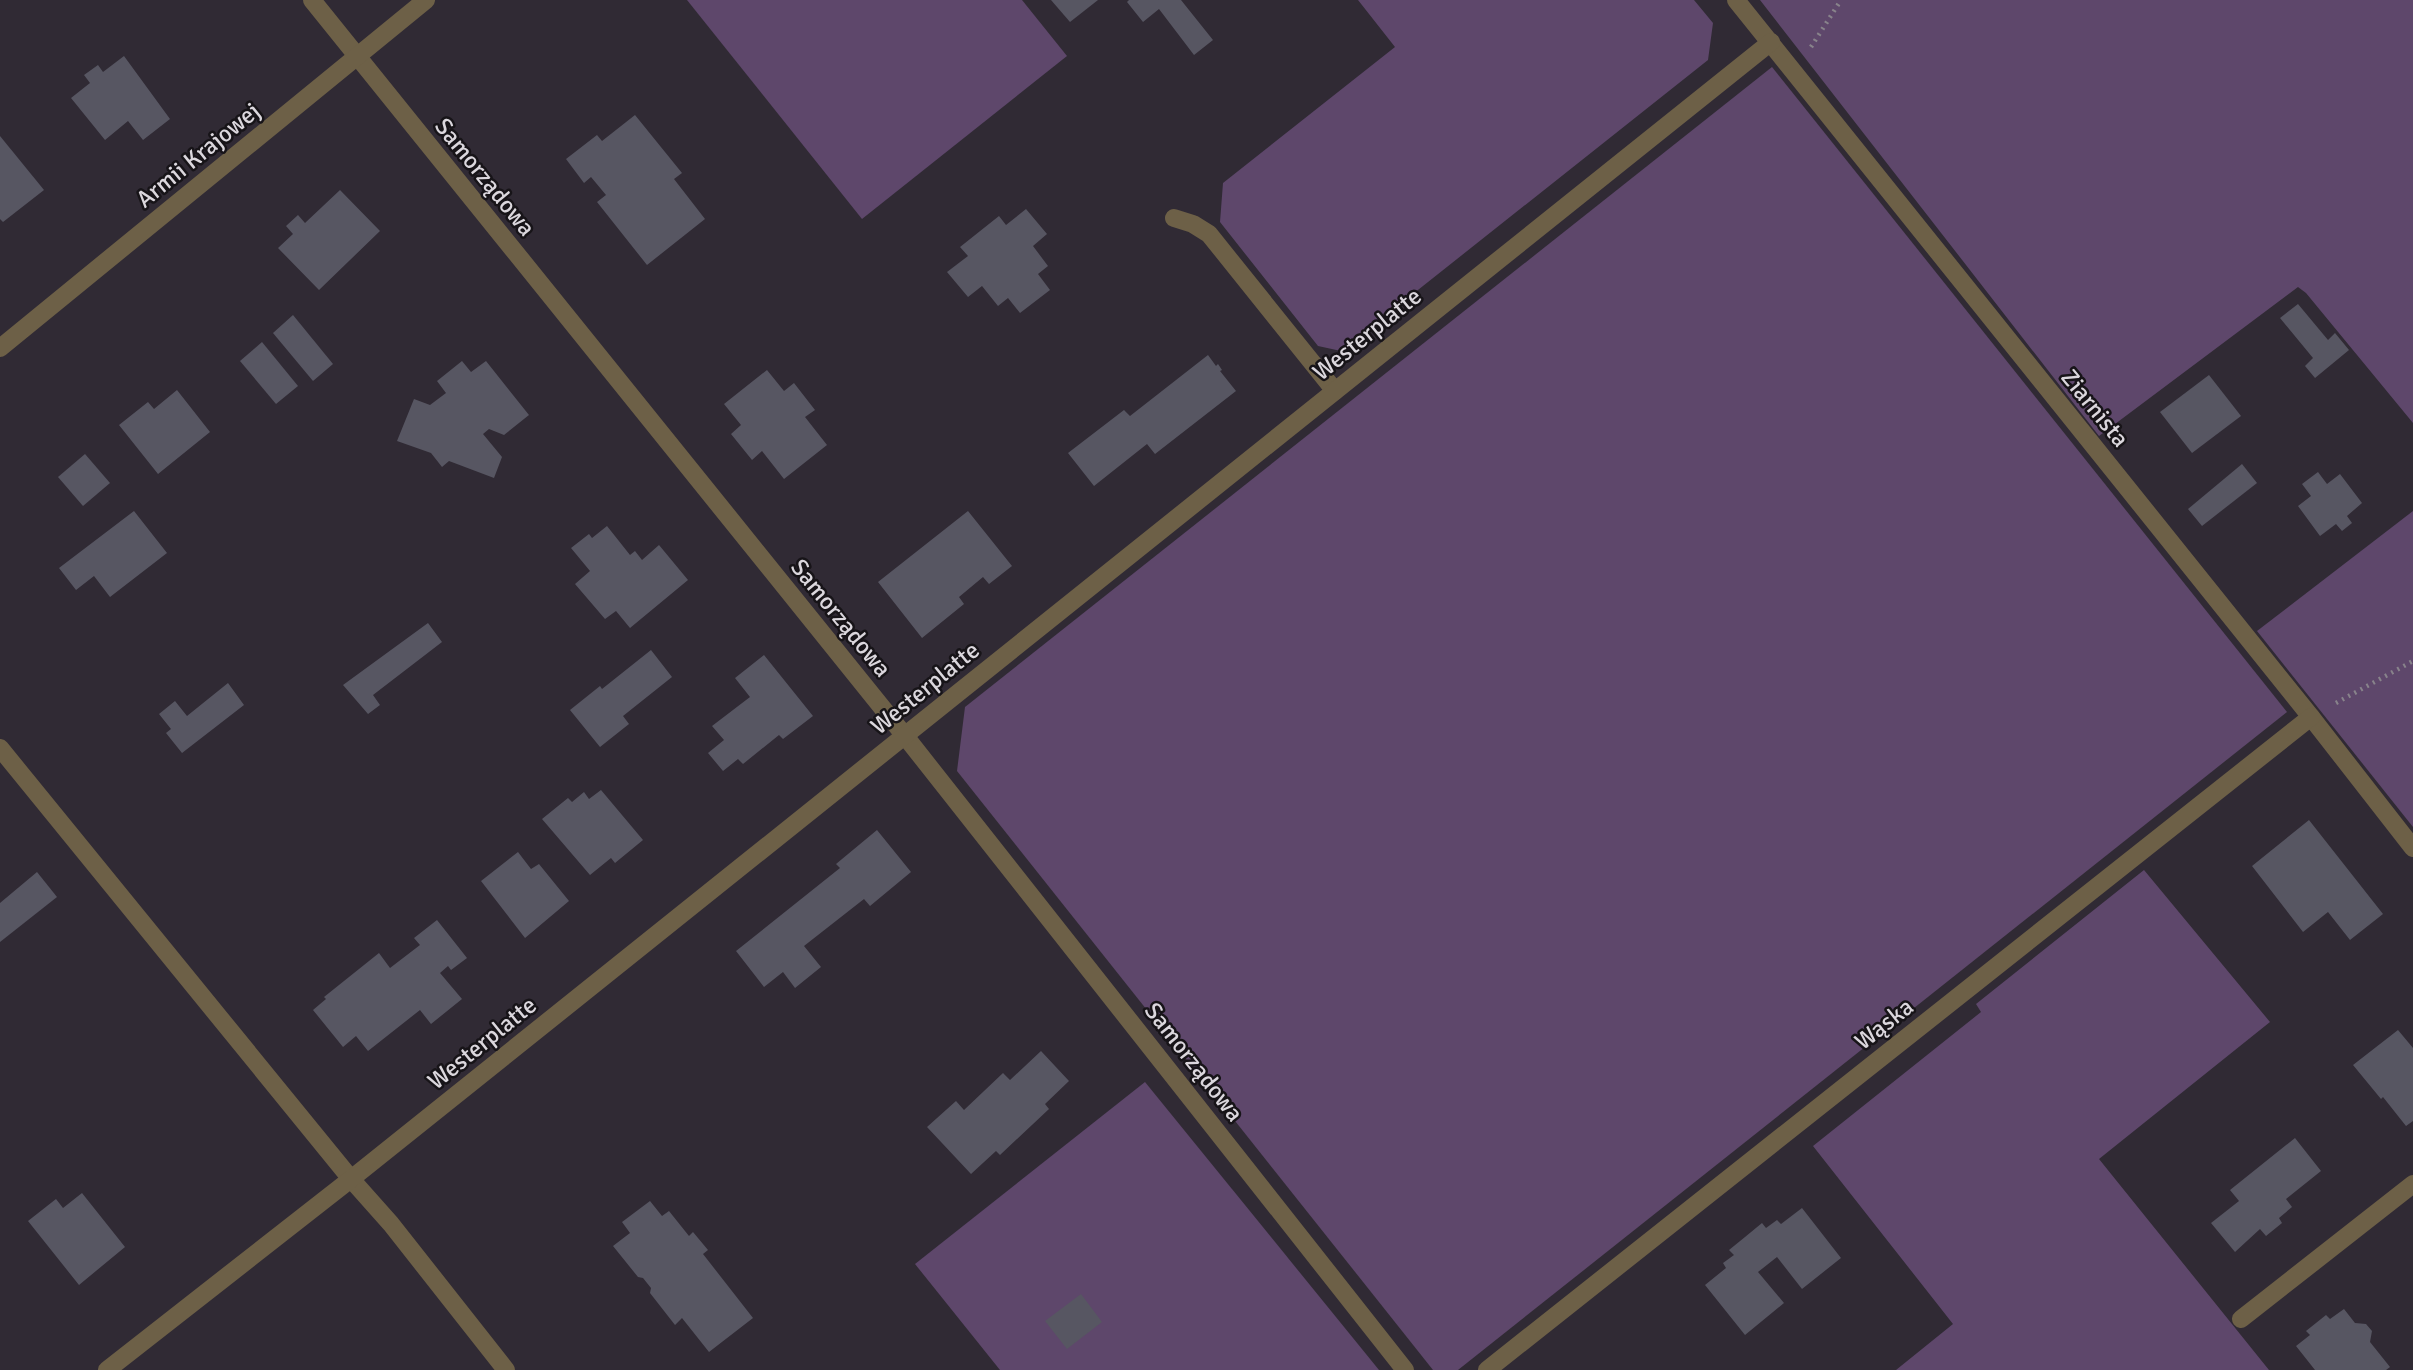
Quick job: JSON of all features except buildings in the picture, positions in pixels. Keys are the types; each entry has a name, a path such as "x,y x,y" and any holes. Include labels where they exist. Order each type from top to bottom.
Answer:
{"street":[{"name":"Samorządowa","path":"312,0 905,736 1405,1370"},
{"name":"Armii Krajowej","path":"0,348 426,0"},
{"name":"Ziarnista","path":"1736,0 2413,848"},
{"name":"Westerplatte","path":"107,1370 351,1179 1771,42"},
{"path":"1174,218 1193,224 1209,234 1335,391"},
{"name":"Wąska","path":"1487,1370 2311,717"},
{"path":"0,748 351,1179 391,1224 506,1370"},
{"path":"2241,1319 2413,1184"}],"path":[{"path":"1771,42 1806,55 1840,0"},
{"path":"2311,717 2413,661"}],"shaded area":[{"path":"687,0 1022,0 1067,56 862,219"},
{"path":"1358,0 1694,0 1713,23 1708,60 1341,351 1318,346 1220,222 1223,183 1395,47"},
{"path":"1760,0 2413,0 2413,423 2306,293 2298,287 2099,436"},
{"path":"1772,67 2287,712 1458,1370 1433,1370 957,771 965,707"},
{"path":"2413,511 2413,827 2257,631"},
{"path":"2144,870 2270,1022 2099,1159 2269,1370 1896,1370 1953,1324 1813,1146 1981,1012 1976,1004"},
{"path":"1145,1082 1379,1370 1000,1370 915,1264"}]}
